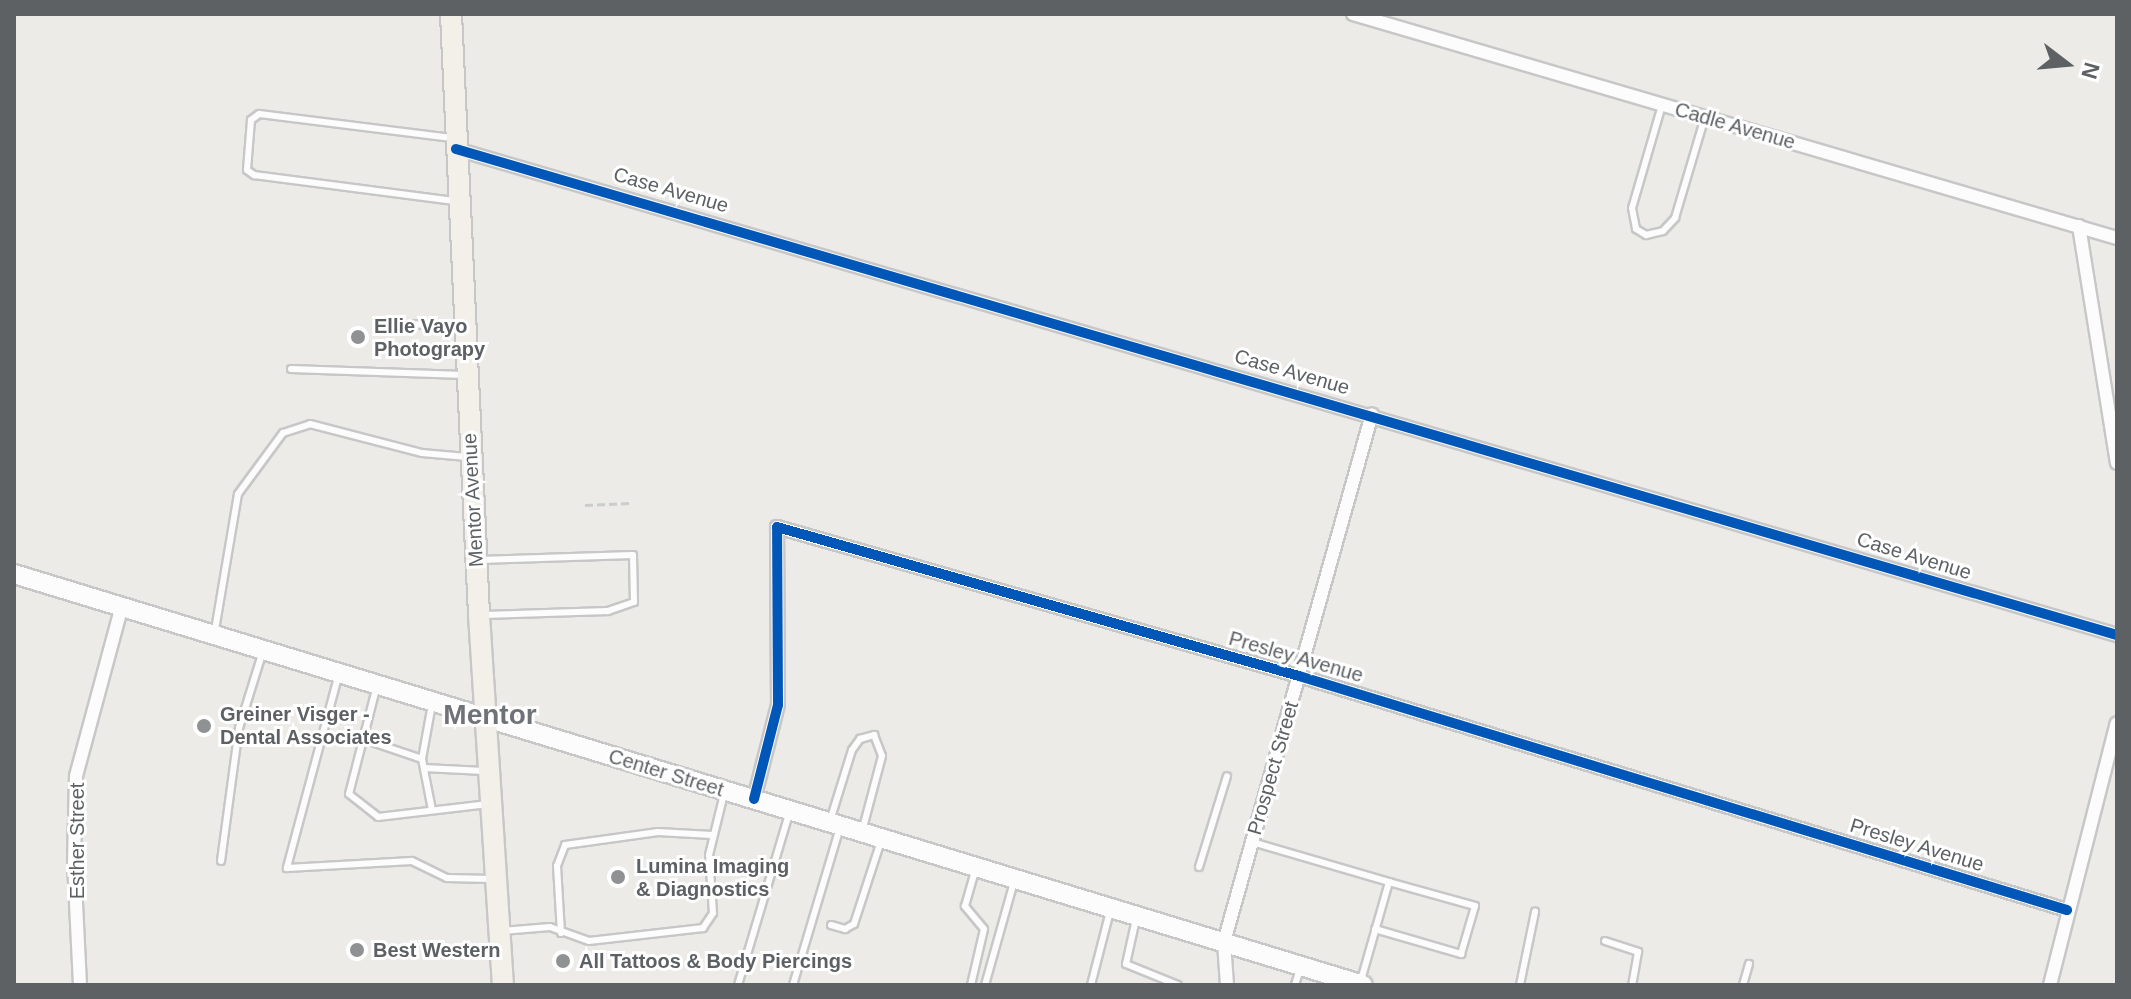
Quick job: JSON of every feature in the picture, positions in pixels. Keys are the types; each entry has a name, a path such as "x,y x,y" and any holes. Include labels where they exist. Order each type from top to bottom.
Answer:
{"main road":[{"name":"Mentor Avenue","path":"451,14 476,560 503,985"},
{"name":"Center Street","path":"14,574 1361,984"}],"street":[{"name":"Cadle Avenue","path":"1353,14 2117,238"},
{"name":"Case Avenue","path":"456,144 2117,635"},
{"path":"2079,226 2117,463"},
{"name":"Prospect Street","path":"1227,985 1224,942 1372,414"},
{"name":"Presley Avenue","path":"754,799 778,705 777,527 1299,676 2067,910"},
{"name":"Esther Street","path":"80,985 74,863 76,776 122,606"},
{"path":"2050,985 2117,723"}],"lane":[{"path":"1662,104 1632,208 1636,229 1646,235 1663,231 1675,218 1705,117"},
{"path":"456,144 259,114 251,120 247,170 254,175 460,202"},
{"path":"411,324 464,327"},
{"path":"291,369 467,375"},
{"path":"214,635 238,494 283,433 310,424 422,453 471,457"},
{"path":"476,560 633,555 634,602 608,611 479,615"},
{"path":"221,861 239,728 263,650"},
{"path":"339,674 287,868 412,861 447,878 496,879"},
{"path":"377,685 349,794 378,817 491,803"},
{"path":"432,703 422,759 432,810"},
{"path":"793,985 852,750 860,739 874,735 882,756 862,831"},
{"path":"363,739 422,759"},
{"path":"424,768 488,771"},
{"path":"1199,867 1227,776"},
{"path":"499,931 550,927 589,941 703,928 713,913 712,835 725,791"},
{"path":"738,985 790,810"},
{"path":"561,933 557,866 565,845 658,832 712,835"},
{"path":"831,925 845,929 854,924 882,838"},
{"path":"1252,842 1475,906 1461,954 1375,929"},
{"path":"971,985 984,936 982,923 965,906 976,867"},
{"path":"985,985 1015,879"},
{"path":"1361,984 1389,882"},
{"path":"1091,985 1110,907"},
{"path":"1520,985 1535,912"},
{"path":"1137,916 1126,964 1157,982 1178,985"},
{"path":"1605,941 1638,952 1632,985"},
{"path":"1743,985 1749,964"},
{"path":"1295,985 1301,966"}],"path":[{"path":"585,505 631,503"}],"cycle path":[{"path":"456,149 2117,635"},
{"path":"754,799 778,705 777,527 1299,676 2067,910"}],"place":[{"name":"Ellie Vayo Photograpy","path":"358,337"},
{"name":"Greiner Visger - Dental Associates","path":"204,726"},
{"name":"Lumina Imaging & Diagnostics","path":"618,877"},
{"name":"Best Western","path":"357,950"},
{"name":"All Tattoos & Body Piercings","path":"563,961"}],"district":[{"name":"Mentor","path":"490,715"}]}
